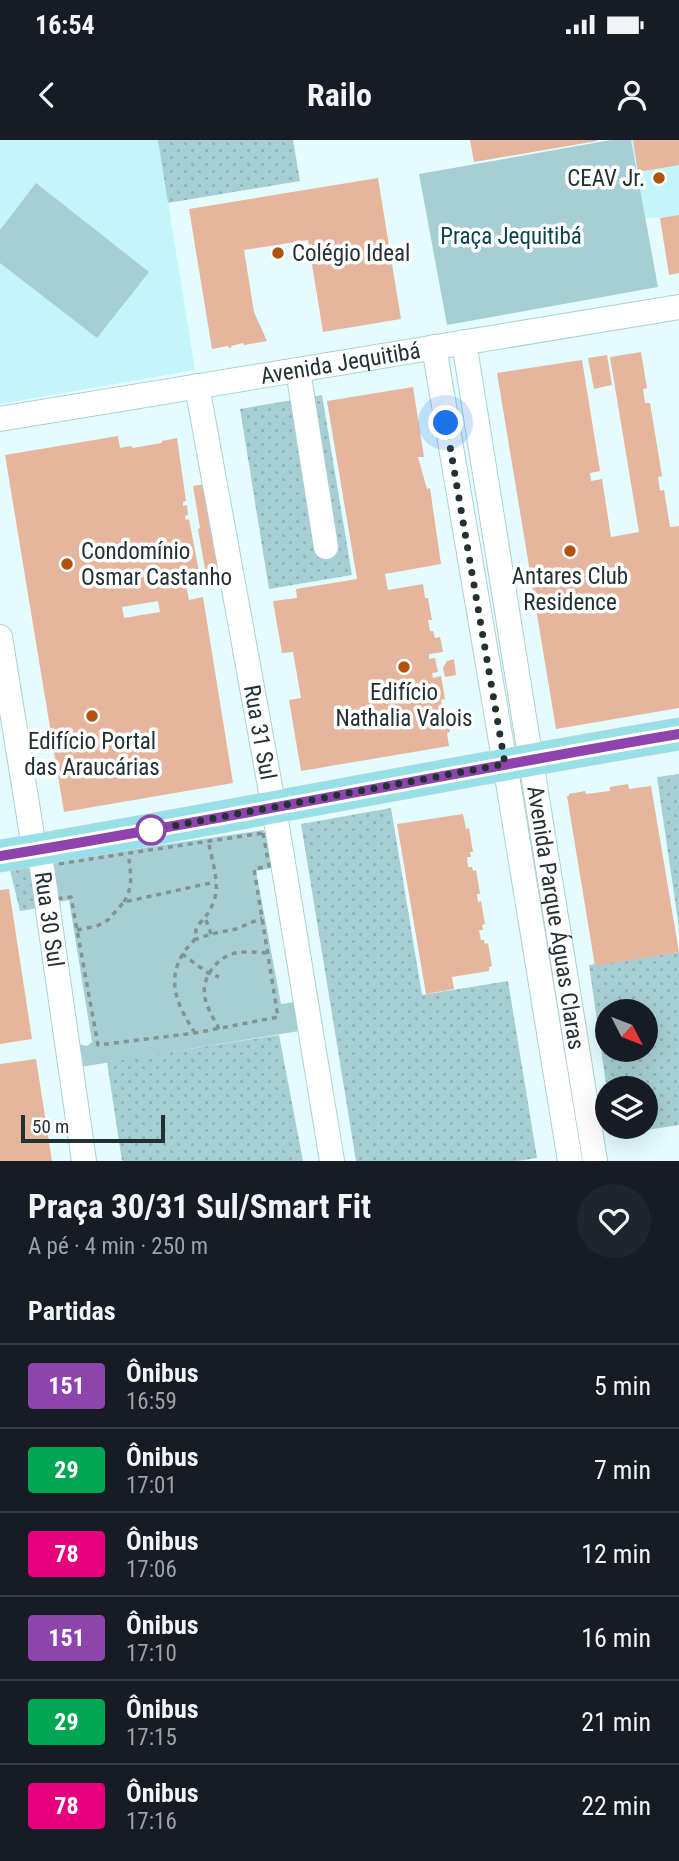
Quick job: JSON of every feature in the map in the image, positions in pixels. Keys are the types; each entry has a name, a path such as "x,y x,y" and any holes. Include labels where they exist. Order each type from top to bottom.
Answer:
{"main road":[{"path":"0,856 679,734"}],"street":[{"name":"Avenida Jequitibá","path":"0,419 679,307"},
{"name":"Avenida Parque Águas Claras","path":"464,342 570,1161"},
{"name":"Avenida Parque Águas Claras","path":"434,347 450,448 517,761 595,1161"},
{"path":"298,370 326,547"},
{"name":"Rua 31 Sul","path":"197,386 274,808 332,1161"},
{"path":"450,448 479,444"},
{"name":"Rua 30 Sul","path":"0,637 32,835 41,861 84,1161"}],"path":[{"path":"262,833 269,866 254,869 278,1017 195,1033 98,1045 71,897 55,899 51,865 128,854 262,833"},
{"path":"208,841 216,893 206,920 211,934"},
{"path":"77,930 97,926 108,920 124,902 131,880 128,854"},
{"path":"124,902 215,883"},
{"path":"195,1033 174,988 175,973 182,954 194,940 236,929 262,918"},
{"path":"194,940 199,923 206,920"},
{"path":"219,1029 205,1000 208,973 228,955 267,953"},
{"path":"182,954 208,973 219,976"}],"shaded area":[{"path":"0,140 158,140 195,370 0,404"},
{"name":"CEAV Jr.","path":"631,140 679,140 679,216 645,218"}],"green space":[{"path":"158,140 293,140 300,181 168,203"},
{"name":"Praça Jequitibá","path":"611,140 631,140 658,287 447,325 419,174"},
{"path":"36,183 149,272 97,338 0,263 0,230"},
{"path":"322,395 352,575 269,589 240,409"},
{"path":"679,774 679,928 657,777"},
{"path":"391,808 422,995 508,981 537,1158 517,1161 356,1161 301,824"},
{"path":"264,830 272,868 256,871 281,1004 295,1002 299,1031 81,1067 78,1044 87,1046 92,1042 69,900 53,903 46,862"},
{"path":"41,861 46,907 20,911 9,866"},
{"path":"679,952 679,1125 658,1128 658,1076 605,1076 603,1062 658,1062 658,999 595,999 595,1007 589,965"},
{"path":"279,1035 303,1161 122,1161 107,1062"}],"building":[{"path":"470,140 597,140 597,141 474,162"},
{"path":"633,140 679,140 679,165 638,172"},
{"path":"378,178 401,319 323,332 308,240 244,250 254,312 267,341 212,349 189,209"},
{"path":"679,215 679,273 669,275 660,218"},
{"path":"641,352 647,388 643,389 645,403 650,403 662,476 658,477 660,491 664,490 670,527 679,526 679,708 556,729 497,373 582,360 600,471 590,473 591,481 602,479 611,537 639,532 610,357"},
{"path":"607,355 612,385 594,389 588,358"},
{"path":"413,387 424,457 418,457 427,489 430,488 441,564 385,574 388,590 423,584 432,620 428,620 430,631 433,631 435,638 440,637 443,652 429,654 429,659 435,658 438,672 432,673 433,678 441,676 445,699 441,700 443,710 447,710 449,746 301,771 289,700 301,698 293,652 282,653 273,601 297,598 296,589 357,579 327,401"},
{"path":"118,436 120,448 162,443 177,438 186,501 183,506 187,505 188,515 185,516 186,520 189,519 201,582 186,584 189,600 203,597 233,783 64,812 5,455","holes":["158,601 160,612 124,618 122,607"]},
{"path":"206,484 221,577 207,580 193,486"},
{"path":"454,659 456,675 445,677 443,668 447,661"},
{"path":"628,784 629,789 651,786 679,952 595,966 567,796 585,791 586,794 610,791 610,787"},
{"path":"463,814 466,829 469,828 473,852 470,852 471,857 467,857 468,867 476,870 480,894 477,894 478,902 481,901 485,924 482,925 483,930 479,930 481,940 484,940 485,944 488,943 492,966 489,971 452,977 454,989 426,994 397,824"},
{"path":"9,889 32,1039 0,1044 0,890"},
{"path":"36,1059 52,1161 0,1161 0,1064"}],"bus line":[{"name":"151","path":"0,856 679,734"}],"place":[{"name":"CEAV Jr.","path":"659,178"},
{"name":"Colégio Ideal","path":"278,253"},
{"name":"Antares Club Residence","path":"570,551"},
{"name":"Condomínio Osmar Castanho","path":"67,564"},
{"name":"Edifício Nathalia Valois","path":"404,667"},
{"name":"Edifício Portal das Araucárias","path":"92,716"}],"route":[{"path":"151,830 505,764 446,423"}]}
